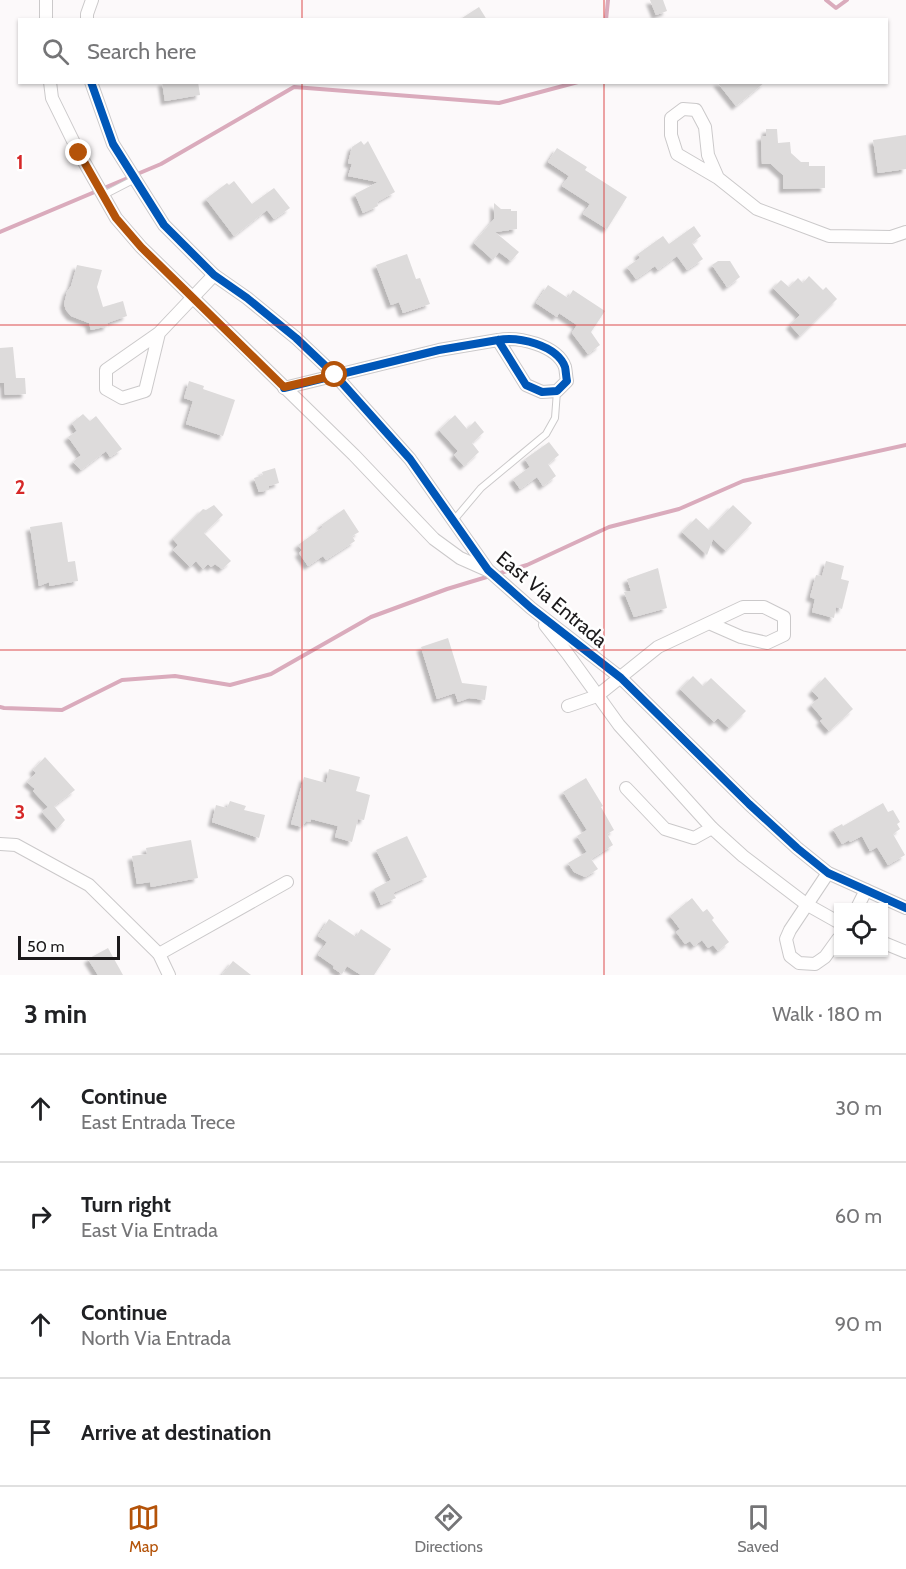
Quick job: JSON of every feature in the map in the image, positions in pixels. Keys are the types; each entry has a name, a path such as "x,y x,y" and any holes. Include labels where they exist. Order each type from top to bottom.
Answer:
{"street":[{"path":"46,0 46,18"},
{"path":"88,18 92,0"},
{"name":"East Via Entrada","path":"50,84 52,98 79,153 116,218 135,240 354,455 434,539 460,558 488,570"},
{"name":"East Via Entrada","path":"92,84 113,144 164,225 214,275 247,298 335,375 410,459 488,570 531,608 621,678 797,848 828,873 906,908"},
{"path":"718,178 708,155 705,127 696,110 683,109 671,118 671,135 677,154 718,178 757,208 829,236 891,237 906,232"},
{"path":"159,333 145,391 122,398 106,389 106,370 159,333 214,275"},
{"path":"284,387 439,350 498,340 505,339 530,342 549,349 564,365 567,381 557,391 542,392 526,385 498,340"},
{"path":"568,706 597,696 658,647 709,623 743,608 764,607 784,617 784,635 767,643 741,638 709,623"},
{"name":"East Via Entrada","path":"531,608 619,725 712,828 743,856 806,904 834,920"},
{"path":"626,788 665,829 694,838 712,828"},
{"path":"0,844 16,845 89,885 159,954 169,975"},
{"path":"828,873 806,904 786,939 790,956 799,963 815,964 825,957 834,945"},
{"path":"159,954 287,882"},
{"path":"860,903 866,890"},
{"path":"888,945 906,952"}],"lane":[{"path":"103,196 135,179"},
{"path":"453,521 481,488 546,434 555,418 557,391"}],"building":[{"path":"650,0 663,0 667,11 656,15"},
{"path":"479,7 486,18 462,18"},
{"path":"162,84 198,84 200,95 165,101"},
{"path":"719,84 763,84 736,106"},
{"path":"766,129 777,129 778,143 790,142 791,153 801,162 809,162 809,166 825,166 825,188 783,189 783,175 771,164 762,164 761,136 766,136"},
{"path":"906,135 906,169 878,173 873,140"},
{"path":"361,141 364,145 368,141 395,192 377,202 378,206 363,213 355,194 378,182 348,176 352,164 348,163 352,147"},
{"path":"557,148 587,167 585,170 627,197 607,229 583,214 590,204 562,186 569,176 548,162"},
{"path":"234,181 252,204 274,188 290,208 274,219 267,210 234,236 206,199 227,183 229,185"},
{"path":"494,203 501,209 517,211 517,229 495,232 519,252 511,261 499,252 493,260 474,243 494,219"},
{"path":"694,226 701,236 692,243 703,259 687,270 677,256 658,270 655,266 636,279 627,267 640,258 638,254 663,236 669,244"},
{"path":"407,254 416,279 420,278 430,304 403,313 399,302 391,305 376,265"},
{"path":"718,261 730,261 740,277 727,287 712,265"},
{"path":"77,265 102,270 97,287 103,307 123,301 127,316 107,323 108,326 91,330 89,323 71,316 64,304"},
{"path":"809,276 823,290 826,287 837,299 800,336 790,325 800,315 773,288 781,280 789,287 798,278 803,283"},
{"path":"548,285 568,298 573,290 605,311 591,332 600,345 588,354 572,333 577,325 559,313 557,317 536,303"},
{"path":"13,347 16,378 25,378 26,394 5,395 4,383 0,383 0,348"},
{"path":"189,381 204,386 203,389 235,400 223,436 186,424 193,401 184,398"},
{"path":"83,414 90,421 96,416 122,449 110,457 106,451 81,470 73,462 81,455 68,437 77,431 72,423"},
{"path":"455,415 467,429 475,421 484,432 472,443 479,452 464,466 454,455 458,451 439,430"},
{"path":"549,442 559,455 548,464 556,476 543,486 537,477 520,489 513,479 530,467 525,459"},
{"path":"275,468 279,483 269,486 269,490 259,492 254,478 263,475 262,472"},
{"path":"214,505 223,515 204,533 231,561 222,569 215,564 211,567 208,564 203,569 196,561 190,567 173,550 178,545 173,539 203,509 206,510"},
{"path":"733,505 752,523 726,551 713,539 707,555 682,532 696,518 709,530"},
{"path":"344,509 359,532 352,536 355,541 326,560 323,556 308,566 299,553 302,550 298,545"},
{"path":"62,522 68,562 75,561 78,581 49,586 49,582 39,586 30,527"},
{"path":"826,561 844,566 841,579 849,581 842,609 836,607 834,618 812,612 815,599 810,597 816,575 822,576"},
{"path":"658,568 667,608 634,617 624,592 631,591 627,579"},
{"path":"448,638 462,683 487,686 485,700 469,698 458,702 455,693 437,699 421,647"},
{"path":"693,676 703,686 711,678 746,711 729,728 718,718 714,722 680,689"},
{"path":"825,677 853,709 829,731 820,721 823,719 811,705 819,698 812,691"},
{"path":"45,757 75,790 54,806 65,820 57,829 42,812 48,807 27,782 36,773 33,770"},
{"path":"329,769 360,777 356,791 370,795 364,820 358,819 352,842 335,837 338,826 311,819 310,822 306,821 302,827 291,824 304,777 326,783"},
{"path":"586,778 614,830 607,834 613,845 591,859 598,869 585,877 574,872 568,863 587,852 577,836 587,830 563,792"},
{"path":"230,801 246,806 244,810 265,815 259,838 212,822 216,805 227,808"},
{"path":"883,803 888,812 893,810 900,822 897,824 900,829 893,834 905,855 888,865 877,847 870,851 862,836 842,844 833,829 842,824 843,826"},
{"path":"407,836 427,877 393,893 396,898 381,905 374,889 391,880 376,850"},
{"path":"191,840 198,878 151,887 150,882 137,884 132,856 147,854 146,848"},
{"path":"692,898 703,912 707,909 714,918 712,920 729,942 718,951 713,945 708,948 702,940 694,946 690,941 685,944 676,932 680,929 670,916"},
{"path":"329,919 356,937 361,929 391,949 374,975 361,975 347,966 342,974 318,955 327,942 318,936"},
{"path":"108,948 123,975 98,975 88,959"},
{"path":"233,961 251,975 222,975"}],"waterway":[{"path":"606,18 608,0"},
{"path":"826,0 836,8 847,0"},
{"path":"0,232 161,164 294,87 499,103 570,84"},
{"path":"497,574 527,565 609,527 679,509 743,481 906,445"},
{"path":"0,707 62,710 122,680 175,676 230,685 271,674 371,617 490,576"}],"cycle path":[{"path":"92,84 113,144 164,225 214,275 247,298 296,338 335,375 410,459 488,570 531,608 621,678 797,848 828,873 906,908"},
{"path":"284,388 439,350 498,340 506,339 526,341 554,353 565,367 567,381 557,391 542,392 526,385 498,340"}],"route":[{"path":"79,153 116,218 141,247 284,387 335,375"}]}
